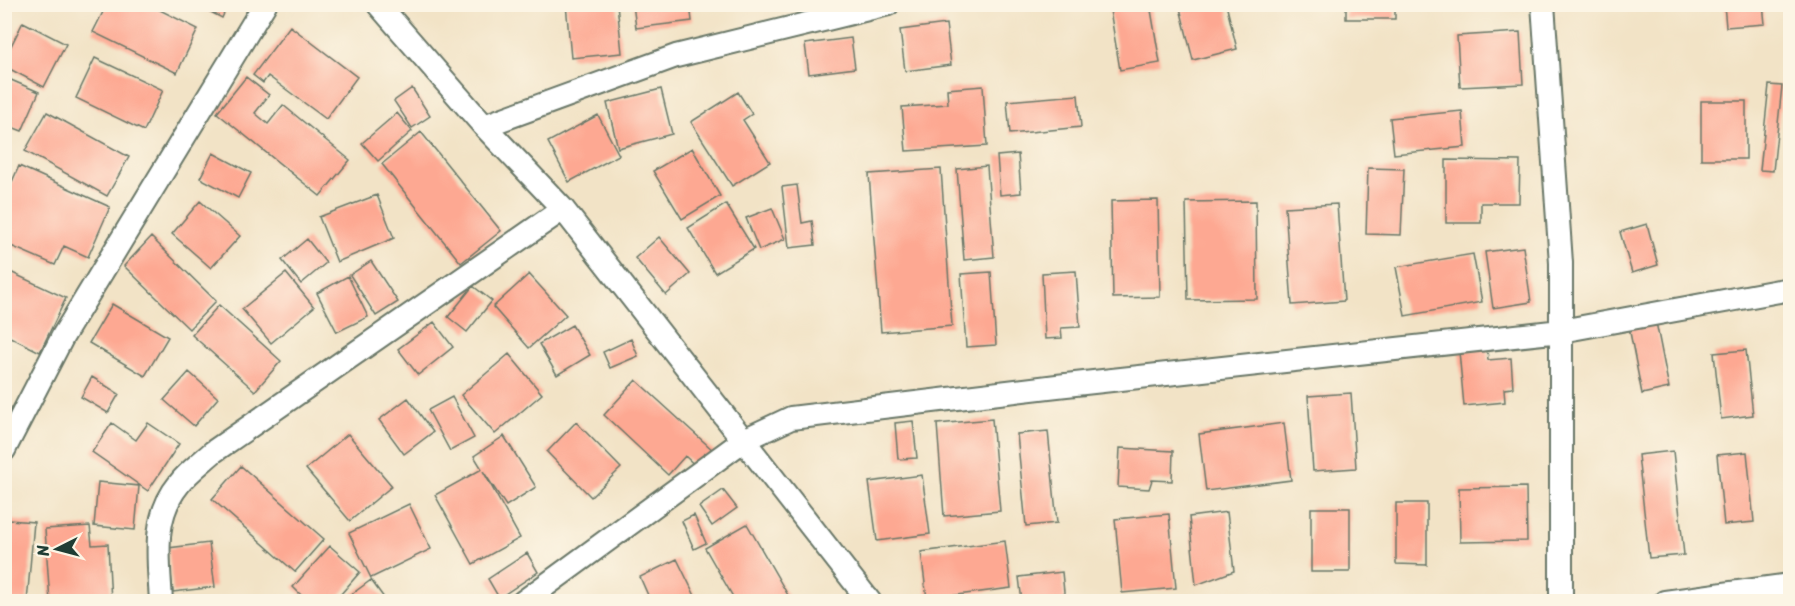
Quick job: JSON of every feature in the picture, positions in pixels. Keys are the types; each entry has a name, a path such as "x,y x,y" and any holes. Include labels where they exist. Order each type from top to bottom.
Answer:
{"street":[{"path":"4,450 63,336 108,266 265,4"},
{"path":"378,4 483,126 563,209 870,602"},
{"path":"483,126 676,56 888,4"},
{"path":"1543,4 1561,263 1561,602"},
{"path":"161,602 158,530 165,505 179,483 213,452 563,209"},
{"path":"523,602 744,440 791,418 1057,386 1561,331 1791,289"},
{"path":"1665,602 1791,585"}],"building":[{"path":"107,4 148,4 198,29 177,73 93,32"},
{"path":"195,4 228,4 222,18"},
{"path":"566,4 617,4 622,53 571,58"},
{"path":"633,4 690,4 692,21 636,28"},
{"path":"1150,4 1160,63 1120,70 1110,10"},
{"path":"1179,4 1226,4 1237,49 1193,60"},
{"path":"1346,4 1395,4 1395,19 1346,19"},
{"path":"1468,4 1514,4 1514,7 1468,11"},
{"path":"1724,4 1763,4 1765,24 1726,27"},
{"path":"23,22 66,44 44,87 4,66 4,60"},
{"path":"946,24 951,65 905,71 900,30"},
{"path":"290,26 357,77 326,119 268,76 263,83 253,75"},
{"path":"1520,32 1523,84 1460,87 1457,36"},
{"path":"851,38 855,68 809,74 805,44"},
{"path":"95,58 163,90 144,131 76,98"},
{"path":"4,77 39,92 22,131 4,124"},
{"path":"246,77 269,95 255,113 268,124 283,105 350,160 320,196 217,113"},
{"path":"1769,85 1782,86 1773,171 1760,170"},
{"path":"983,86 987,146 906,151 902,107 948,104 947,89"},
{"path":"412,88 430,116 412,128 394,101"},
{"path":"661,89 672,134 618,148 607,103"},
{"path":"738,92 752,114 743,120 770,162 732,186 691,122"},
{"path":"1078,95 1081,127 1010,134 1007,101"},
{"path":"1701,101 1746,101 1746,159 1701,159"},
{"path":"1462,111 1465,147 1394,154 1390,118"},
{"path":"47,112 129,157 107,196 25,151"},
{"path":"397,113 412,131 378,161 362,143"},
{"path":"598,115 619,155 569,182 548,142"},
{"path":"421,132 501,231 461,263 382,164"},
{"path":"692,148 720,196 682,219 653,171"},
{"path":"213,153 251,173 238,198 200,178"},
{"path":"1018,154 1021,193 1000,195 997,156"},
{"path":"1446,160 1520,161 1519,203 1481,203 1481,223 1446,223"},
{"path":"19,166 110,207 88,257 64,246 55,265 4,243 4,200"},
{"path":"987,166 994,257 964,260 957,169"},
{"path":"1368,168 1404,169 1401,235 1366,234"},
{"path":"941,169 952,326 881,332 869,174"},
{"path":"797,185 802,223 812,221 815,245 789,248 782,187"},
{"path":"377,195 394,238 337,262 319,217"},
{"path":"1158,200 1160,297 1113,298 1111,201"},
{"path":"200,201 240,236 211,268 172,234"},
{"path":"1256,201 1257,299 1188,300 1186,202"},
{"path":"726,204 754,249 715,273 688,228"},
{"path":"1337,204 1344,301 1292,305 1285,207"},
{"path":"772,208 785,239 759,250 746,218"},
{"path":"1647,224 1658,265 1632,273 1620,232"},
{"path":"151,237 216,301 189,329 124,266"},
{"path":"659,237 690,274 666,295 635,258"},
{"path":"307,239 326,263 301,284 282,260"},
{"path":"1523,247 1531,302 1493,308 1485,252"},
{"path":"1473,254 1482,302 1405,316 1396,267"},
{"path":"371,261 398,302 376,316 350,275"},
{"path":"4,269 66,298 40,352 4,334"},
{"path":"1076,271 1080,327 1061,328 1062,338 1045,339 1042,273"},
{"path":"991,272 996,345 966,347 961,274"},
{"path":"286,273 314,307 271,343 242,309"},
{"path":"529,274 566,315 529,348 493,307"},
{"path":"348,276 368,317 337,332 317,293"},
{"path":"473,286 492,301 467,332 448,317"},
{"path":"112,304 168,337 145,376 89,343"},
{"path":"219,305 281,361 255,391 192,335"},
{"path":"434,322 453,347 418,375 398,349"},
{"path":"1656,322 1669,388 1642,394 1629,327"},
{"path":"572,325 590,355 557,375 539,344"},
{"path":"631,339 638,356 610,368 603,352"},
{"path":"1487,348 1488,360 1511,358 1513,388 1504,389 1505,402 1464,406 1459,351"},
{"path":"1746,350 1753,415 1721,419 1714,353"},
{"path":"509,354 542,394 495,434 461,395"},
{"path":"189,372 218,398 194,426 164,400"},
{"path":"92,377 119,394 108,413 81,397"},
{"path":"636,380 715,452 699,469 685,456 668,475 604,415"},
{"path":"1351,393 1356,468 1313,471 1308,396"},
{"path":"452,397 474,438 450,451 428,410"},
{"path":"408,398 433,432 404,454 379,420"},
{"path":"992,419 1000,511 944,516 937,424"},
{"path":"913,421 917,458 898,459 895,423"},
{"path":"576,422 621,468 591,497 547,452"},
{"path":"112,423 136,440 148,423 179,444 148,491 92,452"},
{"path":"1284,423 1291,480 1206,491 1199,434"},
{"path":"1048,431 1057,523 1026,526 1017,434"},
{"path":"348,434 392,486 350,521 306,469"},
{"path":"504,436 536,487 506,506 483,471 520,538 473,564 435,495 482,469 474,456"},
{"path":"1120,448 1173,451 1172,481 1152,480 1149,489 1118,487"},
{"path":"1673,451 1684,555 1649,558 1638,455"},
{"path":"1747,452 1754,522 1724,525 1717,455"},
{"path":"241,466 324,539 295,572 212,499"},
{"path":"922,475 930,534 877,541 869,482"},
{"path":"98,482 139,486 135,530 94,526"},
{"path":"1526,487 1527,541 1460,542 1459,488"},
{"path":"723,490 737,508 712,526 699,507"},
{"path":"1396,503 1427,503 1427,565 1396,564"},
{"path":"409,504 431,549 371,578 349,533"},
{"path":"1311,508 1350,508 1350,572 1311,572"},
{"path":"1227,512 1234,571 1196,585 1189,517"},
{"path":"1169,514 1176,588 1122,593 1115,519"},
{"path":"694,515 706,543 694,549 682,521"},
{"path":"9,520 34,522 27,602 4,600"},
{"path":"747,524 789,597 781,602 736,602 705,548"},
{"path":"90,526 92,545 108,544 111,602 50,602 45,529"},
{"path":"1005,541 1011,588 927,599 921,552"},
{"path":"209,543 215,587 173,592 168,548"},
{"path":"330,546 360,572 334,602 308,602 293,587"},
{"path":"527,553 538,572 499,598 488,579"},
{"path":"677,559 698,602 651,602 640,577"},
{"path":"1062,572 1065,602 1022,602 1019,577"},
{"path":"371,580 387,602 341,602"}]}
